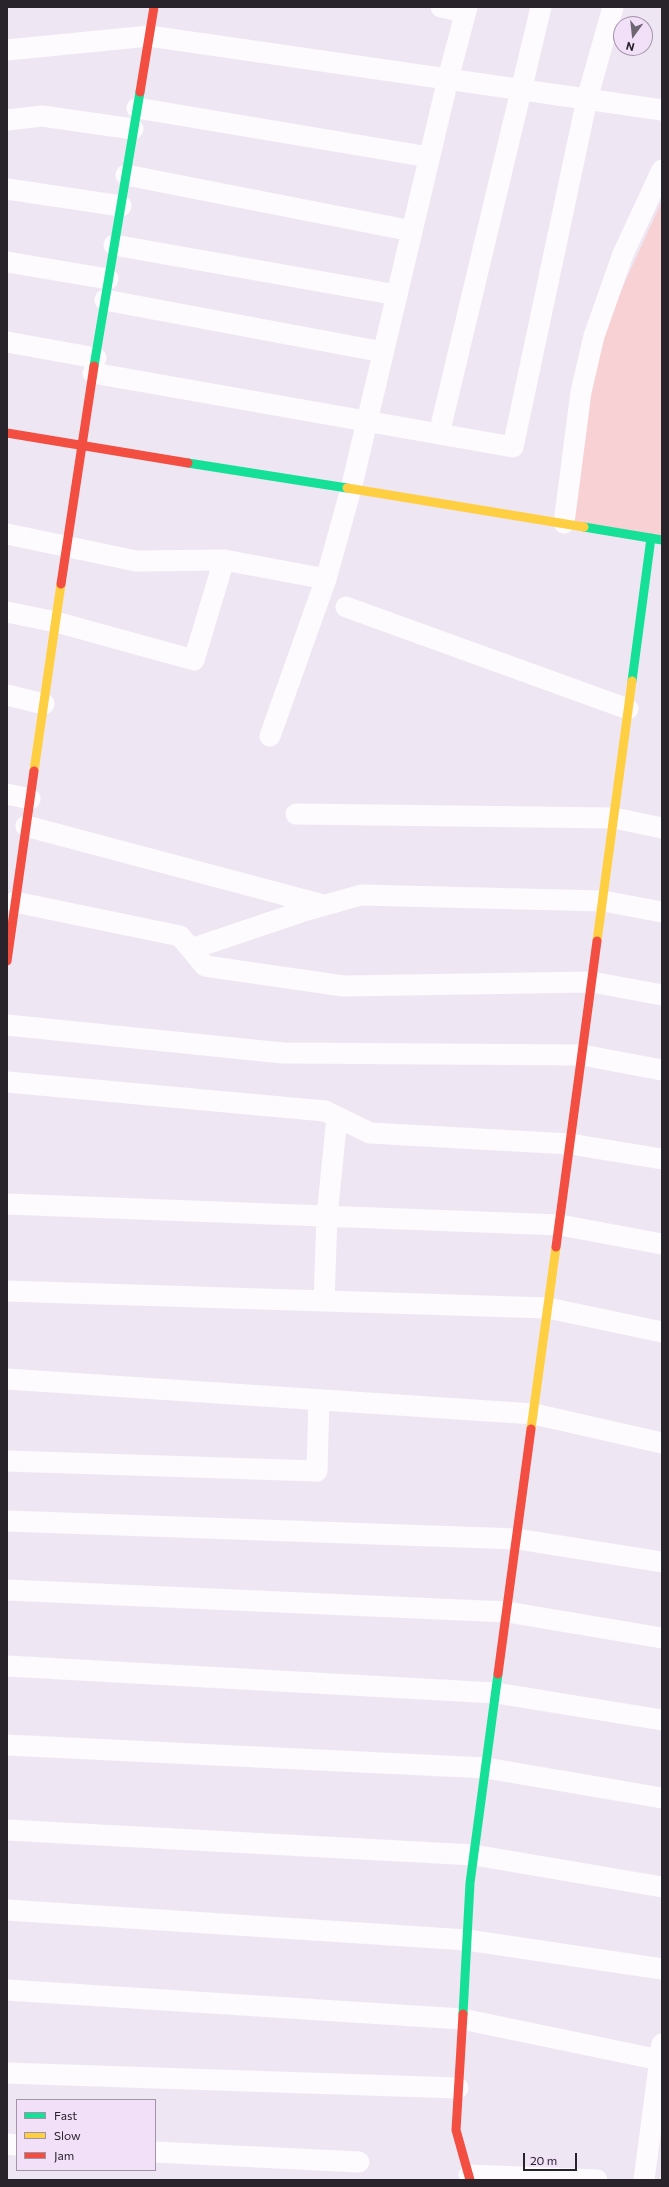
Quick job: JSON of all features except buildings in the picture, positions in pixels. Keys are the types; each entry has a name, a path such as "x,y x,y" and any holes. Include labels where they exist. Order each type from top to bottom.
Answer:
{"street":[{"path":"7,961 14,888 26,826 81,445 154,7"},
{"path":"270,736 326,579 351,489 429,158 466,9 441,7"},
{"path":"439,434 541,7"},
{"path":"7,342 94,365 367,422 512,447 587,99 613,7"},
{"path":"7,50 149,36 662,110"},
{"path":"137,108 429,158"},
{"path":"7,120 42,116 133,129"},
{"path":"564,523 581,392 594,336 623,254 662,170"},
{"path":"126,175 412,231"},
{"path":"7,189 121,206"},
{"path":"114,245 397,295"},
{"path":"7,262 108,279"},
{"path":"105,300 383,352"},
{"path":"7,433 662,540"},
{"path":"7,534 136,561 224,560 326,579"},
{"path":"597,2180 469,2177 456,2130 470,1883 560,1225 651,538"},
{"path":"7,612 56,622 194,660 224,560"},
{"path":"346,606 628,709"},
{"path":"7,695 44,704"},
{"path":"7,794 30,799"},
{"path":"296,814 614,818 662,828"},
{"path":"26,826 324,906"},
{"path":"14,888 180,936 205,966 343,986 592,982 662,995"},
{"path":"191,949 362,895 602,901 662,912"},
{"path":"7,1025 283,1053 582,1055 662,1070"},
{"path":"7,1082 325,1111 370,1133 570,1144 662,1159"},
{"path":"324,1301 327,1216 337,1117"},
{"path":"7,1204 560,1225 662,1244"},
{"path":"7,1291 548,1308 662,1332"},
{"path":"7,1379 534,1414 662,1443"},
{"path":"7,1461 317,1471 318,1400"},
{"path":"7,1521 517,1539 662,1562"},
{"path":"7,1590 507,1612 662,1638"},
{"path":"7,1666 496,1693 662,1720"},
{"path":"7,1745 486,1768 662,1798"},
{"path":"7,1830 474,1855 662,1887"},
{"path":"7,1910 467,1940 662,1969"},
{"path":"7,1990 462,2019 661,2052 644,2180"},
{"path":"7,2073 458,2088"},
{"path":"156,2152 359,2162"}],"shaded area":[{"path":"662,201 662,539 568,525 601,334"}],"traffic: fast":[{"path":"94,366 140,92"},
{"path":"188,463 347,488"},
{"path":"584,527 662,540"},
{"path":"632,681 651,538"},
{"path":"463,2014 470,1883 498,1674"}],"traffic: slow":[{"path":"347,488 584,527"},
{"path":"34,771 61,584"},
{"path":"597,941 632,681"},
{"path":"531,1429 556,1247"}],"traffic: jam":[{"path":"140,92 154,7"},
{"path":"61,584 94,366"},
{"path":"7,433 188,463"},
{"path":"7,961 34,771"},
{"path":"556,1247 597,941"},
{"path":"498,1674 531,1429"},
{"path":"463,2014 456,2130 470,2180"}]}
